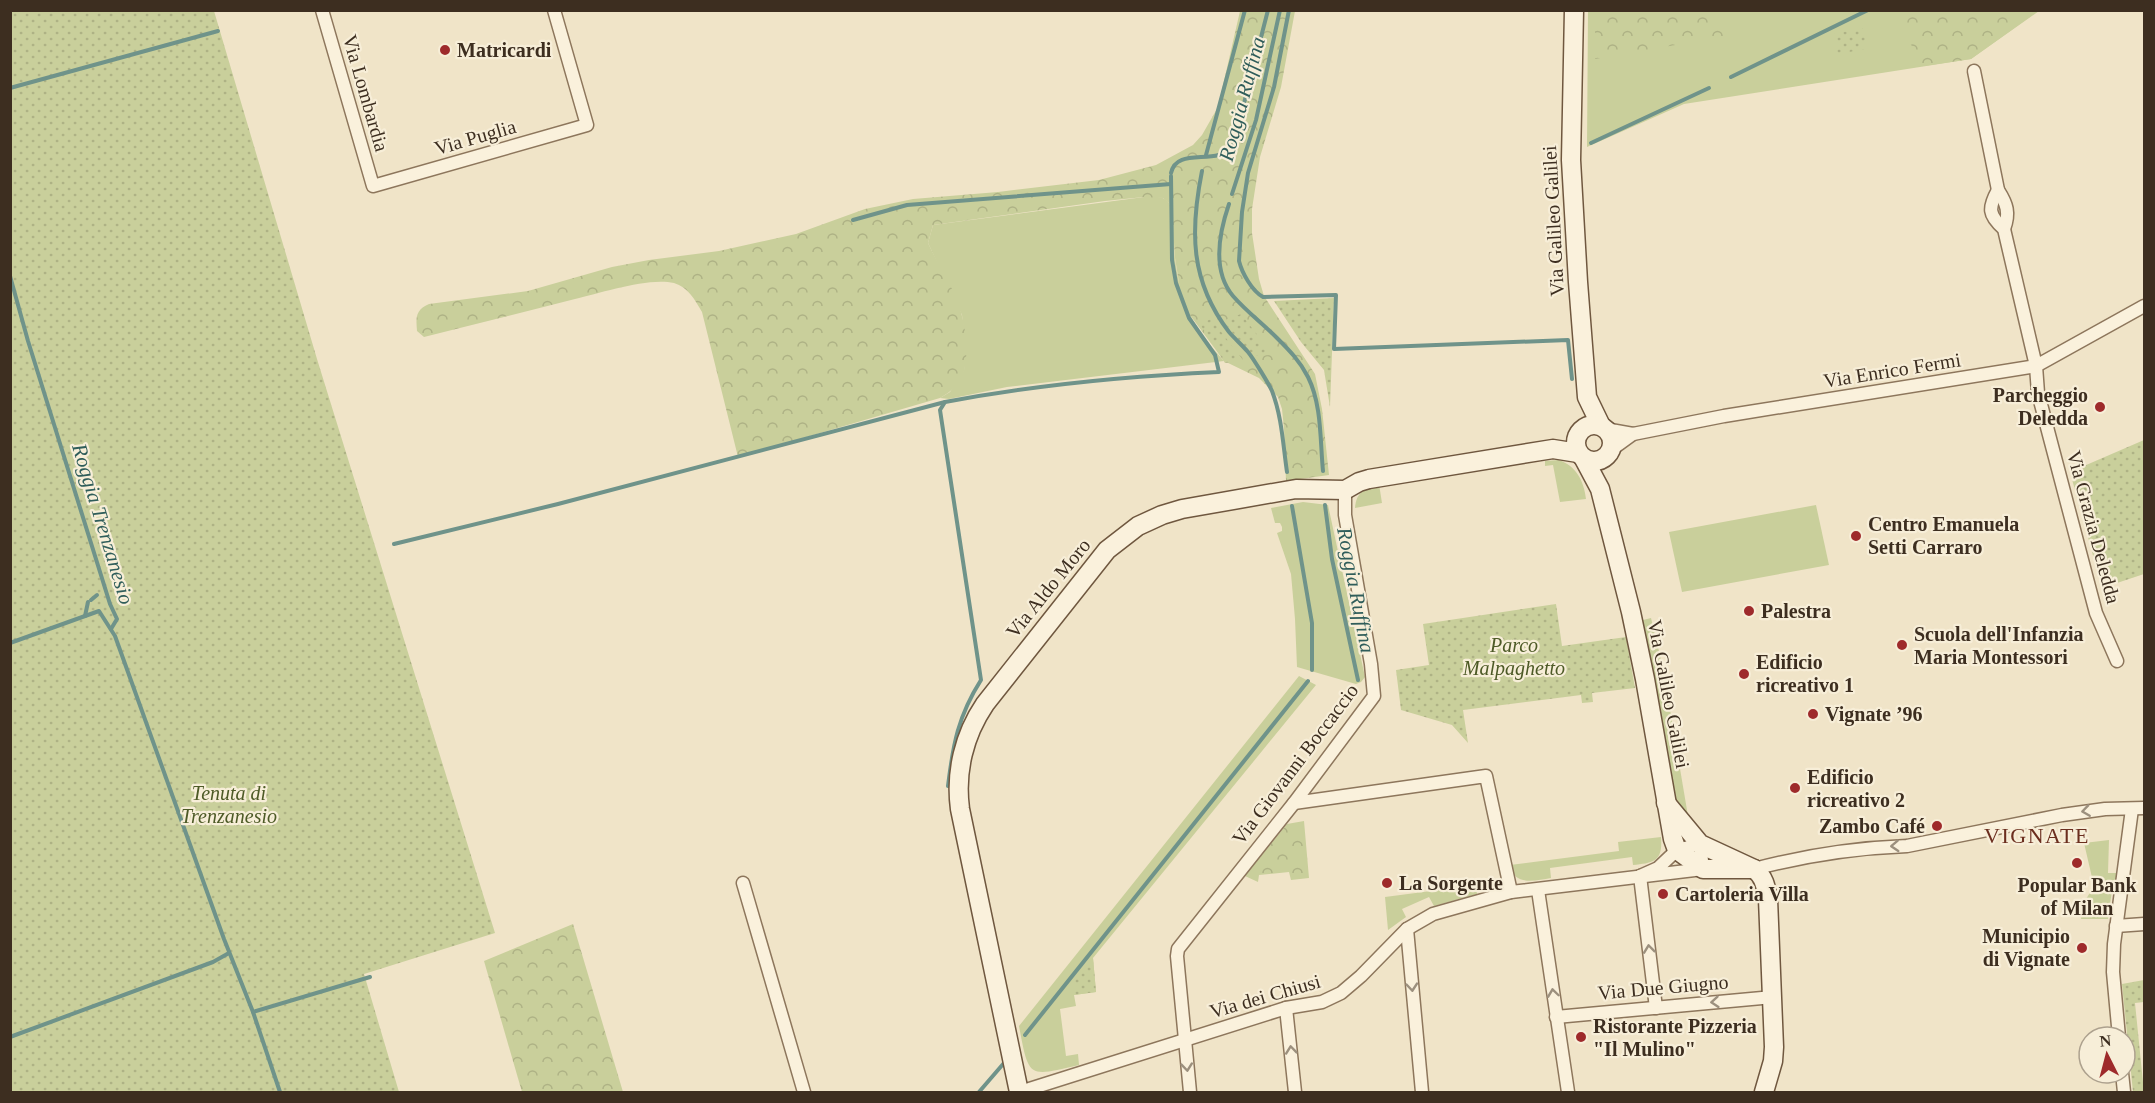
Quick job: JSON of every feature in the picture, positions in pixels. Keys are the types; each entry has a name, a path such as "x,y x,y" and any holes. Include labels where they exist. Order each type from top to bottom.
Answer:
{"street":[{"name":"Via Lombardia","path":"322,10 373,186"},
{"name":"Via Puglia","path":"373,186 587,125 555,10"},
{"name":"Via Galileo Galilei","path":"1574,10 1571,160 1587,397 1603,428"},
{"name":"Via Grazia Deledda","path":"1974,71 1998,190 1990,204 1993,219 2004,229 2036,366 2038,393 2096,614 2117,661"},
{"name":"Via Enrico Fermi","path":"1633,434 1724,416 2036,366 2145,306"},
{"path":"1587,397 1576,441 1581,456 1594,462 1633,434"},
{"path":"1580,431 1591,425 1633,434"},
{"path":"1603,428 1612,438 1608,454"},
{"name":"Via Aldo Moro","path":"1019,1092 959,802 958,787 961,767 973,722 985,704 1107,550 1138,526 1174,511 1281,492 1314,488 1345,490 1369,479 1553,448 1580,431"},
{"name":"Via Aldo Moro","path":"1553,448 1581,456"},
{"name":"Via Galileo Galilei","path":"1600,489 1608,454"},
{"name":"Via Galileo Galilei","path":"1581,456 1600,489 1631,612 1646,679 1670,831 1677,850"},
{"name":"Via Giovanni Boccaccio","path":"1190,1092 1177,951 1294,803 1374,696 1346,515 1345,490"},
{"path":"1294,803 1486,776 1511,892"},
{"path":"1666,803 1700,844 1754,869 1761,875 1766,888 1774,1049 1764,1092"},
{"path":"1677,850 1703,868 1754,869 1774,863 1907,846 2062,815 2105,809 2138,808 2120,892 2116,926 2113,972 2118,1025"},
{"path":"1677,850 1700,844"},
{"path":"1700,844 1703,868"},
{"name":"Via dei Chiusi","path":"1640,876 1658,868 1677,850"},
{"name":"Via dei Chiusi","path":"1019,1092 1286,1008 1322,1002 1341,993 1407,929 1433,914 1511,892 1703,868"},
{"path":"1640,876 1656,1008"},
{"path":"743,883 804,1092"},
{"path":"1538,890 1568,1092"},
{"path":"2116,926 2145,924"},
{"path":"1407,929 1422,1092"},
{"name":"Via Due Giugno","path":"1556,1017 1773,996"},
{"path":"1286,1008 1295,1092"}],"green space":[{"path":"1901,10 2027,10 2031,16 1971,59 1924,66 1907,38"},
{"name":"Tenuta di Trenzanesio","path":"10,11 214,11 317,359 495,933 364,974 399,1092 11,1092"},
{"path":"1240,11 1295,11 1281,87 1260,157 1252,209 1252,233 1264,296 1315,374 1322,409 1329,475 1286,481 1284,429 1278,397 1259,378 1224,361 1187,311 1181,295 1175,258 1172,211 1169,203 1163,198 1144,197 1105,201 933,225 928,243 958,301 965,331 966,362 963,375 958,383 940,398 738,457 702,312 691,294 674,283 638,284 424,337 417,331 417,315 429,304 528,291 612,267 719,251 796,234 865,209 913,199 1099,180 1156,165 1193,145 1202,135 1218,107"},
{"path":"1588,11 2039,11 1971,59 1684,104 1587,147"},
{"path":"1595,11 1724,11 1727,36 1595,59"},
{"path":"1863,28 1867,49 1837,54 1834,34"},
{"path":"1144,197 1161,198 1169,203 1173,215 1174,253 1185,303 1196,326 1224,361 1007,387 949,399 940,398 950,392 964,370 966,349 962,315 928,243 933,225"},
{"path":"1334,298 1330,407 1324,370 1301,342 1274,301"},
{"path":"1241,314 1273,355 1252,356 1223,321"},
{"path":"1211,319 1243,360 1225,363 1200,324"},
{"path":"2144,440 2144,574 2102,588 2070,472"},
{"path":"1559,460 1570,466 1578,475 1586,499 1560,502 1553,465 1545,466 1545,461"},
{"path":"1379,484 1382,503 1355,508 1359,494"},
{"path":"1303,502 1328,505 1365,677 1356,684 1297,667 1291,574 1277,533 1282,531 1282,527 1280,523 1275,523 1271,508"},
{"path":"1816,505 1829,565 1682,592 1669,532"},
{"name":"Parco Malpaghetto","path":"1556,604 1562,646 1626,637 1635,688 1592,693 1593,702 1582,703 1581,695 1463,710 1468,743 1452,725 1401,710 1396,670 1429,665 1423,624"},
{"path":"1651,618 1663,668 1688,816 1674,795 1639,621"},
{"path":"1299,676 1316,685 1093,958 1096,992 1074,995 1076,1006 1060,1009 1066,1056 1078,1054 1079,1065 1050,1071 1034,1070 1025,1056 1019,1026"},
{"path":"1304,821 1309,878 1291,880 1289,872 1259,875 1258,882 1245,876 1287,824"},
{"path":"1661,837 1659,856 1647,863 1633,865 1632,857 1550,868 1551,878 1532,881 1520,879 1512,872 1510,865 1619,851 1618,842"},
{"path":"2109,840 2108,873 2120,873 2118,889 2112,890 2108,919 2081,919 2083,904 2094,886 2084,843"},
{"path":"1477,885 1477,894 1434,906 1429,897 1402,909 1406,917 1388,930 1385,897"},
{"path":"573,924 623,1092 522,1092 484,961"},
{"path":"1093,958 1096,992 1074,995 1073,983"},
{"path":"2144,980 2144,1002 2135,1003 2144,1092 2133,1092 2132,1085 2137,1085 2137,1025 2126,1025 2122,984"}],"waterway":[{"path":"1206,155 1245,10"},
{"path":"1171,173 1181,160 1217,155 1233,146 1268,10"},
{"name":"Roggia Ruffina","path":"1232,194 1256,120 1280,10"},
{"path":"1289,10 1274,87 1248,173 1242,212 1239,261 1251,286 1263,297 1336,295 1334,349 1568,340 1572,379"},
{"path":"1731,77 1868,10"},
{"name":"Roggia Trenzanesio","path":"10,88 218,31"},
{"path":"1591,143 1709,88"},
{"path":"1202,171 1195,235 1200,274 1216,313 1229,332 1246,349 1272,391 1280,421 1287,472"},
{"path":"948,786 958,731 967,706 981,680 940,410 945,402 1047,386 1219,372 1215,355 1189,318 1176,283 1172,260 1171,176"},
{"path":"853,220 907,205 1171,184"},
{"name":"Roggia Ruffina","path":"1229,204 1220,239 1222,275 1233,296 1290,351 1308,377 1318,411 1323,471"},
{"name":"Roggia Trenzanesio","path":"10,276 110,604 117,619 111,629"},
{"path":"394,544 558,504 945,402"},
{"name":"Roggia Ruffina","path":"1325,505 1332,559 1358,680"},
{"path":"1292,506 1312,623 1312,670"},
{"path":"91,600 97,595"},
{"path":"85,616 88,602"},
{"name":"Roggia Trenzanesio","path":"10,643 99,611 115,636 224,939 253,1012 280,1092"},
{"path":"1025,1035 1308,681"},
{"path":"10,1037 213,962 229,953"},
{"name":"Roggia Trenzanesio","path":"253,1012 370,977"},
{"path":"979,1092 1004,1063"}],"place":[{"name":"Matricardi","path":"445,50"},
{"name":"Parcheggio Deledda","path":"2100,407"},
{"name":"Centro Emanuela Setti Carraro","path":"1856,536"},
{"name":"Palestra","path":"1749,611"},
{"name":"Scuola dell'Infanzia Maria Montessori","path":"1902,645"},
{"name":"Edificio ricreativo 1","path":"1744,674"},
{"name":"Vignate ’96","path":"1813,714"},
{"name":"Edificio ricreativo 2","path":"1795,788"},
{"name":"Zambo Café","path":"1937,826"},
{"name":"Popular Bank of Milan","path":"2077,863"},
{"name":"La Sorgente","path":"1387,883"},
{"name":"Cartoleria Villa","path":"1663,894"},
{"name":"Municipio di Vignate","path":"2082,948"},
{"name":"Ristorante Pizzeria \"Il Mulino\"","path":"1581,1037"}],"district":[{"name":"VIGNATE","path":"2037,835"}]}
